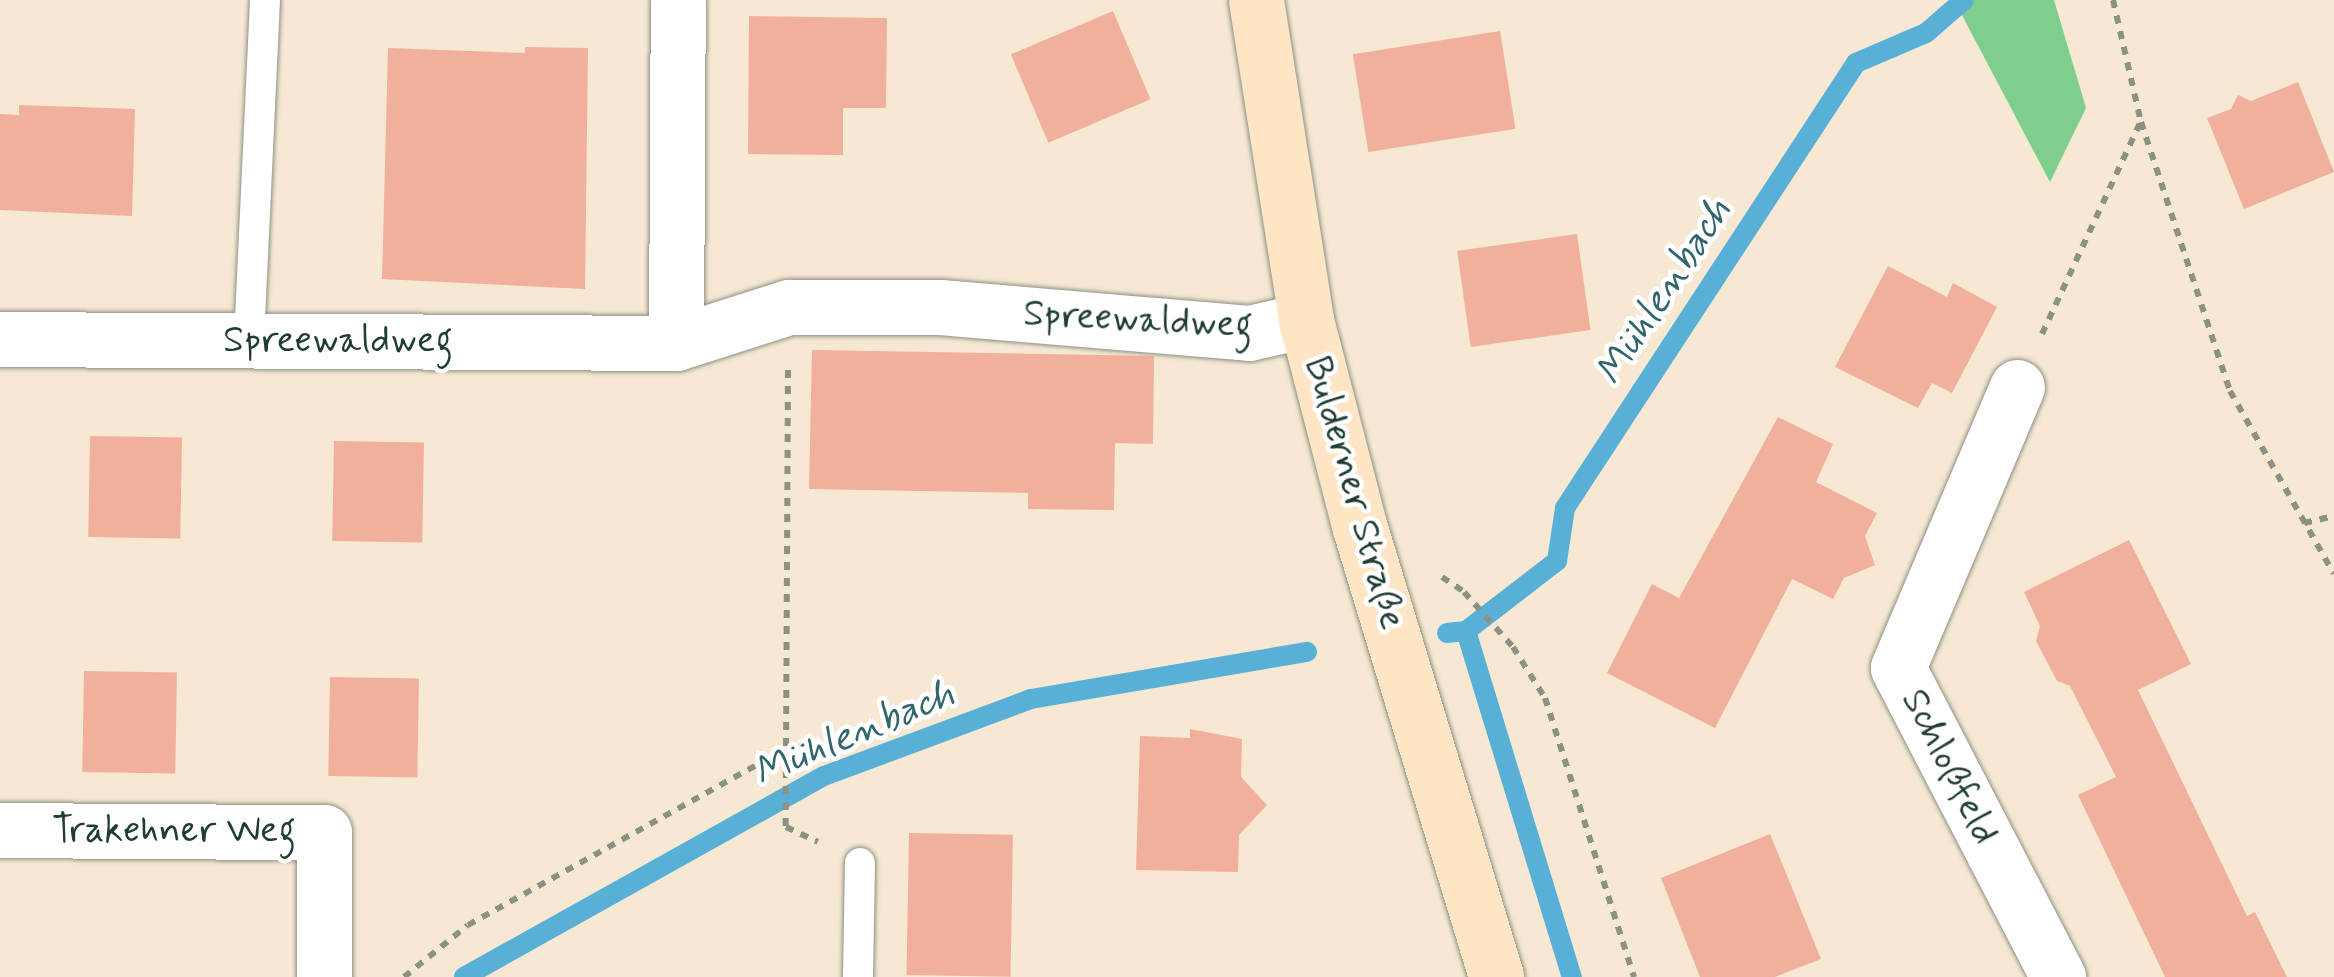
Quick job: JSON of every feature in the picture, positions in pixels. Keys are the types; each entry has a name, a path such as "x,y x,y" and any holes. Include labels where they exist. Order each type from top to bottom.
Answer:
{"street":[{"path":"676,343 678,0"},
{"name":"Bulderner Straße","path":"1256,0 1306,320 1359,524 1496,977"},
{"name":"Spreewaldweg","path":"0,340 676,343 788,306 940,306 1249,333 1306,320"},
{"name":"Schloßfeld","path":"2017,387 1898,668 2058,977"},
{"name":"Trakehner Weg","path":"0,830 324,832 324,977"}],"lane":[{"path":"249,340 264,0"},
{"path":"858,977 860,863"}],"path":[{"path":"2113,0 2141,122 2230,391 2334,574"},
{"path":"2017,387 2141,122"},
{"path":"786,827 788,306"},
{"path":"2304,522 2334,516"},
{"path":"1464,592 1512,647 1546,698 1634,977"},
{"path":"404,977 468,925 784,750"}],"green space":[{"path":"1954,0 2054,0 2086,108 2050,182"}],"building":[{"path":"1113,11 1151,99 1048,143 1011,54"},
{"path":"749,16 887,18 886,108 843,108 843,155 748,154"},
{"path":"1500,31 1515,129 1368,152 1353,54"},
{"path":"525,47 588,48 585,289 382,279 388,48 525,53"},
{"path":"2298,82 2334,172 2244,209 2207,118 2231,109 2238,95 2251,101"},
{"path":"19,105 135,109 132,216 0,210 0,114 19,115"},
{"path":"1577,234 1590,330 1471,347 1457,251"},
{"path":"1888,266 1947,297 1953,283 1997,307 1952,393 1932,383 1918,408 1835,367"},
{"path":"812,350 1154,356 1153,444 1115,443 1114,510 1028,509 1028,493 809,489"},
{"path":"1778,417 1833,444 1816,482 1877,513 1865,536 1875,565 1844,578 1833,599 1792,579 1715,728 1607,673 1652,584 1679,598"},
{"path":"90,436 182,438 180,539 88,537"},
{"path":"334,441 424,443 422,543 332,541"},
{"path":"2129,540 2191,664 2138,690 2247,916 2255,912 2287,977 2165,977 2078,795 2116,777 2070,686 2057,681 2036,641 2040,626 2024,592"},
{"path":"84,671 177,673 175,774 82,772"},
{"path":"330,677 419,679 417,778 328,776"},
{"path":"1190,729 1242,739 1241,777 1267,805 1239,835 1238,872 1136,870 1140,736 1190,738"},
{"path":"909,833 1013,835 1011,977 907,975"},
{"path":"1770,834 1821,959 1775,977 1700,977 1661,878"}],"waterway":[{"name":"Mühlenbach","path":"1447,633 1466,631 1557,561 1565,508 1856,63 1926,33 1964,0"},
{"path":"1466,631 1572,977"},
{"name":"Mühlenbach","path":"464,977 824,776 1031,699 1307,652"}]}
